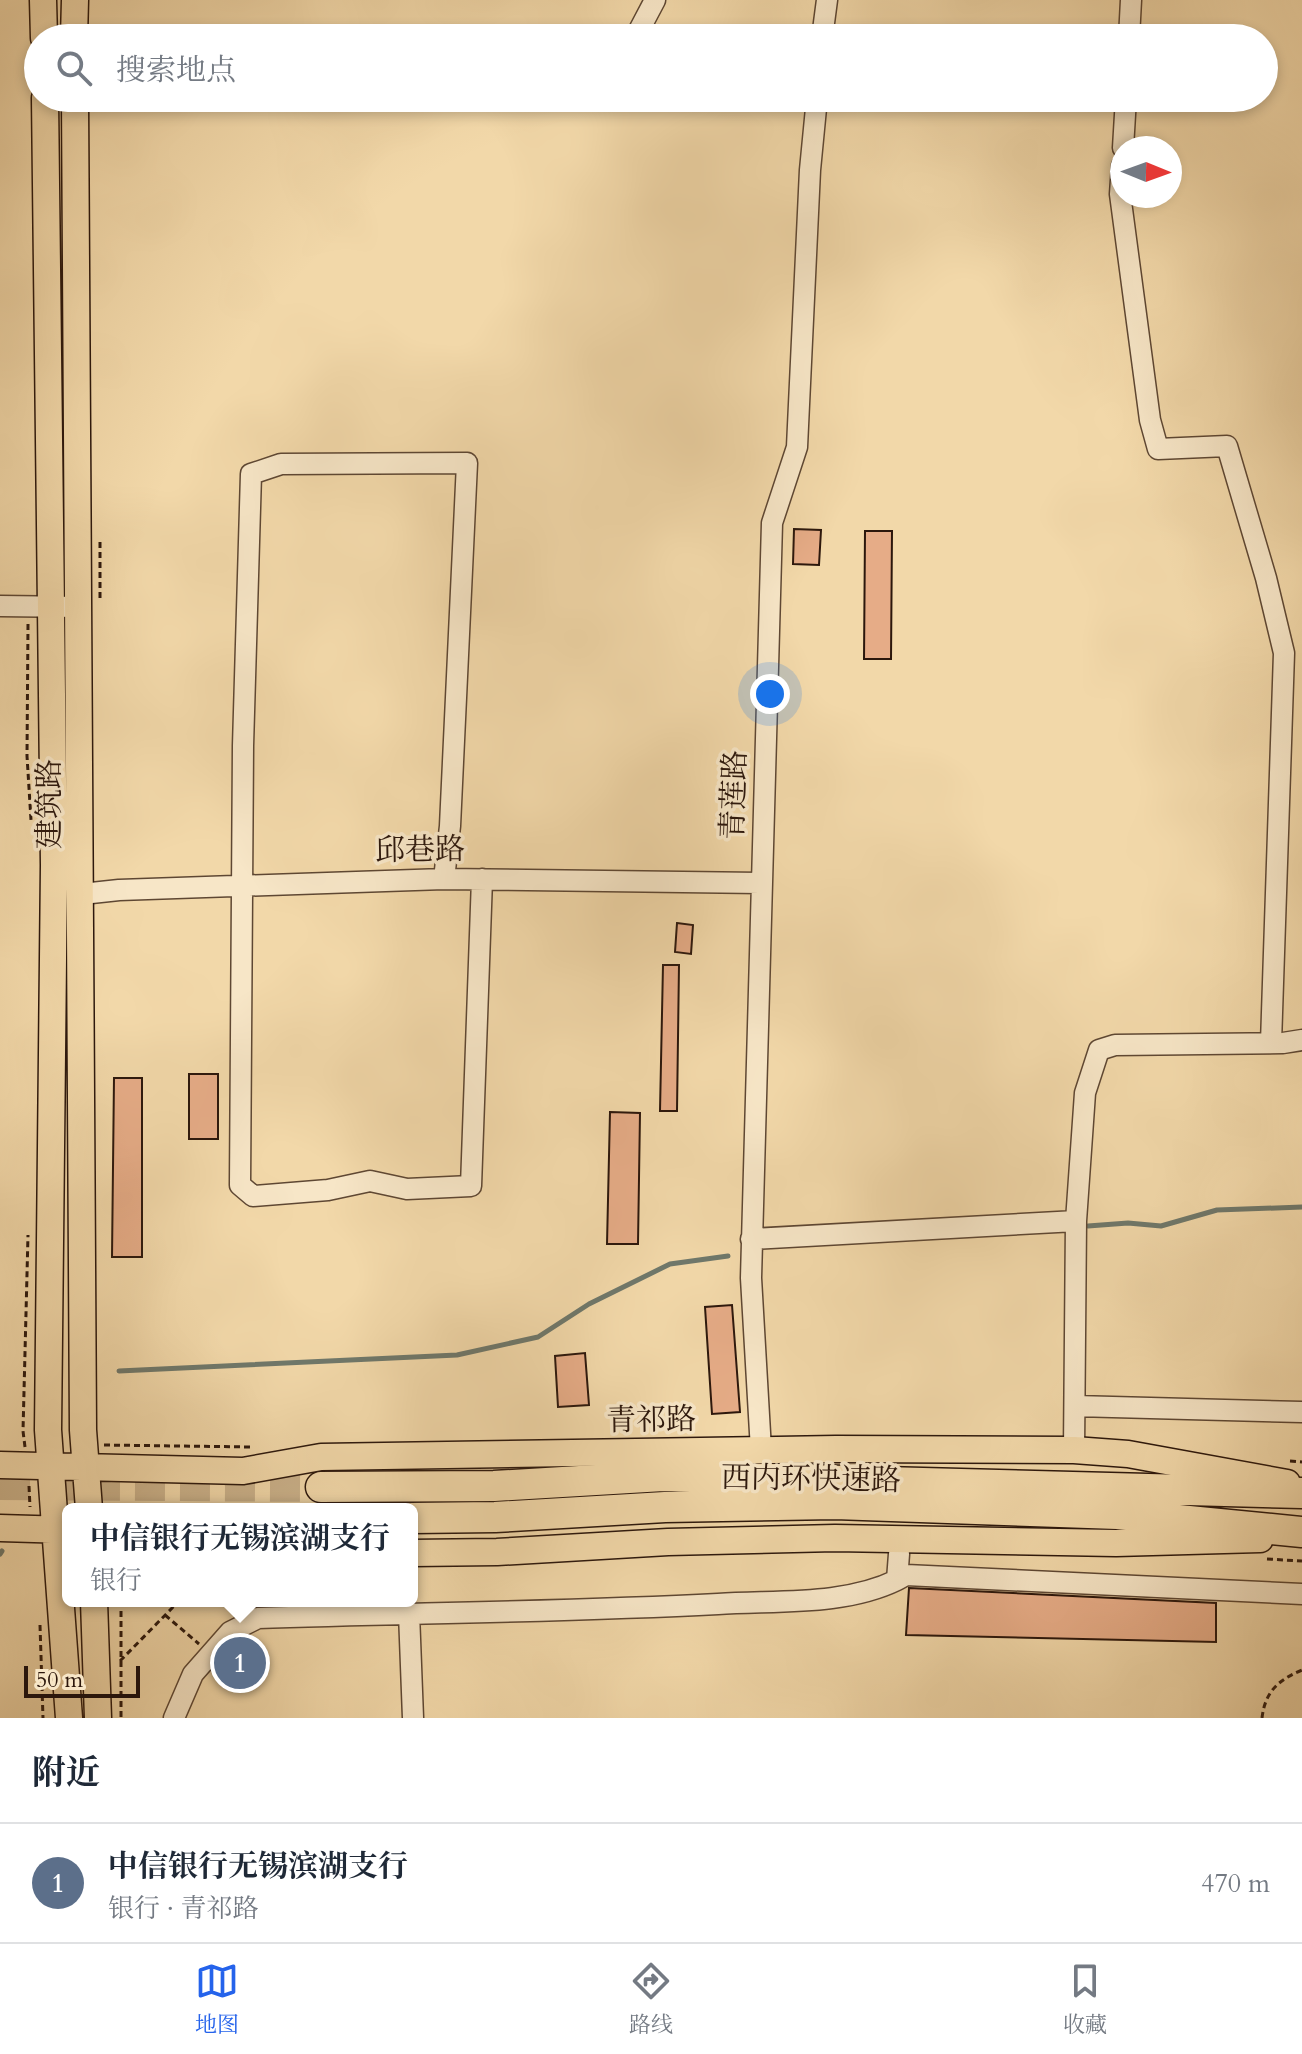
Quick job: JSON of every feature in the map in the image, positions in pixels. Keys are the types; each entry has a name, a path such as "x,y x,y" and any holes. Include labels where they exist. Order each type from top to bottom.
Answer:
{"highway":[{"name":"西内环快速路","path":"321,1487 494,1486 663,1476 1302,1493"},
{"name":"西内环快速路","path":"418,1518 495,1517 665,1507 835,1504 1117,1514 1302,1535"}],"main road":[{"path":"40,24 43,0"},
{"path":"74,24 75,0"},
{"name":"建筑路","path":"38,112 41,607 54,865 48,1415 39,1466 51,1530 69,1718"},
{"name":"建筑路","path":"75,112 83,1430 89,1503"},
{"name":"青祁路","path":"0,1465 243,1471 321,1457 761,1450 1074,1450 1128,1454 1302,1486"},
{"path":"0,1528 51,1530"},
{"path":"418,1553 835,1538 1116,1543 1302,1535"},
{"path":"94,1607 98,1718"}],"street":[{"path":"642,24 655,0"},
{"path":"824,24 827,0"},
{"path":"1130,24 1131,0"},
{"name":"青莲路","path":"761,1450 751,1239 772,523 797,447 810,170 816,112"},
{"path":"1124,136 1125,112"},
{"path":"1122,208 1150,420 1158,449 1227,446 1284,653 1271,1043"},
{"path":"444,879 450,826 467,463 281,464 251,474 243,746 240,1185 253,1196 328,1190 370,1181 407,1189 471,1186 482,879"},
{"path":"0,606 79,607"},
{"name":"邱巷路","path":"82,894 119,890 444,879 760,883"},
{"path":"1074,1450 1076,1221 1085,1093 1099,1050 1115,1045 1302,1040"},
{"path":"751,1239 1076,1221"},
{"path":"1075,1406 1302,1412"},
{"path":"897,1580 899,1554"},
{"path":"174,1718 193,1674 230,1632 258,1618 612,1609 834,1597 880,1589 906,1575 1302,1594"},
{"path":"409,1613 413,1718"}],"path":[{"name":"建筑路","path":"31,819 27,756 41,607"},
{"path":"28,1234 23,1431 39,1466 51,1530"},
{"path":"121,1607 121,1718"},
{"path":"120,1661 172,1607"},
{"path":"164,1614 212,1653"},
{"path":"40,1625 43,1718"},
{"path":"1262,1718 1264,1700 1285,1677 1302,1670"}],"building":[{"path":"794,529 821,530 819,565 793,564"},
{"path":"865,531 892,531 891,659 864,659"},
{"path":"677,923 693,925 691,954 675,952"},
{"path":"663,965 679,965 677,1111 660,1111"},
{"path":"189,1074 218,1074 218,1139 189,1139"},
{"path":"114,1078 142,1078 142,1257 112,1257"},
{"path":"610,1112 640,1113 638,1244 607,1244"},
{"path":"732,1305 740,1412 712,1414 705,1307"},
{"path":"585,1353 589,1405 558,1407 555,1356"},
{"path":"909,1588 1216,1603 1216,1642 906,1635"}],"waterway":[{"path":"1088,1226 1128,1223 1161,1226 1217,1210 1302,1207"},
{"path":"119,1371 457,1355 538,1337 589,1304 670,1264 728,1256"}],"tunnel":[{"path":"0,1485 321,1487"}],"place":[{"name":"中信银行无锡滨湖支行","path":"240,1663"}]}
